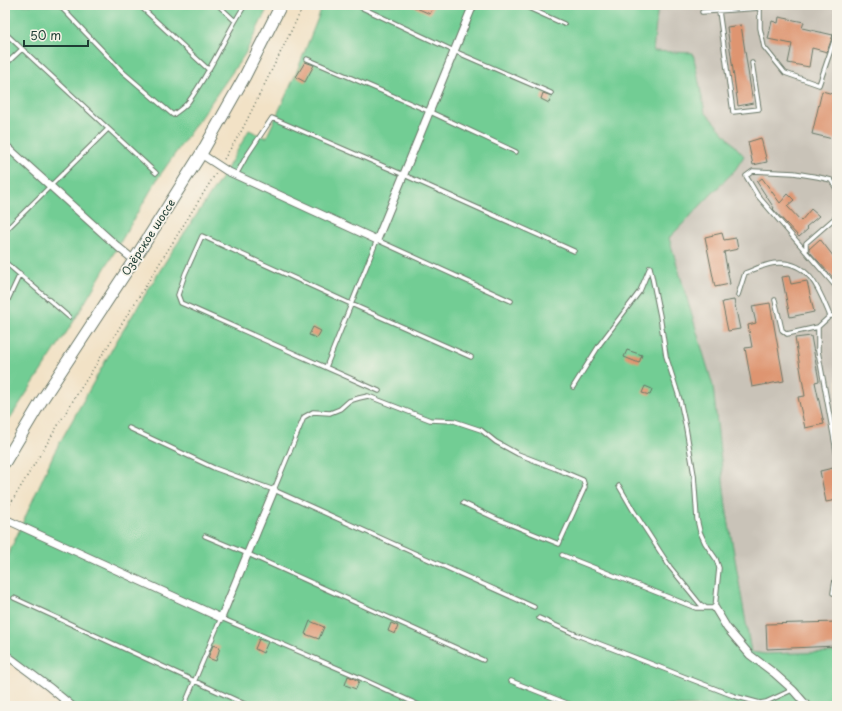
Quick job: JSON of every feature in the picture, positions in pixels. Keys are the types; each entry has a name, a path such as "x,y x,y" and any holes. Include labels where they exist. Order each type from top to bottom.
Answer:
{"main road":[{"name":"Озёрское шоссе","path":"5,462 42,400 134,260 201,154 245,76 281,5"}],"street":[{"path":"201,154 236,175 377,240 473,5"},
{"path":"5,145 134,260"},
{"path":"5,519 221,618 274,490"},
{"path":"715,608 727,628 750,655 774,673 793,690 807,706"},
{"path":"5,654 72,706"}],"lane":[{"path":"60,5 123,72 173,115 188,102 209,70 235,20 245,5"},
{"path":"139,5 209,70"},
{"path":"218,5 235,20"},
{"path":"356,5 454,51 551,93"},
{"path":"522,5 564,24"},
{"path":"702,12 749,7 760,8 760,28 764,47 785,73 819,85 837,32"},
{"path":"719,11 733,112 759,109 752,63"},
{"path":"5,33 156,173"},
{"path":"5,65 22,49"},
{"path":"307,59 426,110 516,152"},
{"path":"236,175 272,118 574,251"},
{"path":"5,232 108,129"},
{"path":"837,190 830,180 794,173 753,171 746,176 758,196 837,288"},
{"path":"806,252 806,243 837,216"},
{"path":"379,391 181,303 178,295 185,274 202,236 471,357"},
{"path":"326,367 377,240 511,301"},
{"path":"5,262 69,317"},
{"path":"738,295 746,273 762,266 778,263 794,264 808,273 820,290 830,316"},
{"path":"562,555 696,608 715,608 719,568 716,559 705,543 700,532 697,519 694,475 686,428 680,400 666,356 650,267 640,291 600,344 573,387"},
{"path":"5,306 20,274"},
{"path":"775,300 782,330 787,334 818,327 830,316 837,316"},
{"path":"818,327 818,351 837,456"},
{"path":"274,490 304,417 313,412 330,414 340,409 349,401 368,396 430,420 454,421 481,430 496,442 518,454 584,480 586,487 560,544 497,519 463,503"},
{"path":"129,428 214,468 274,490 534,606"},
{"path":"619,486 670,566 700,604 706,608"},
{"path":"205,536 483,660"},
{"path":"833,594 837,568"},
{"path":"14,598 250,706"},
{"path":"184,706 221,618 356,676 421,706"},
{"path":"539,618 577,635 734,696 760,703 766,702 793,690"},
{"path":"511,681 574,706"}],"path":[{"path":"5,513 74,399 242,130 304,5"}],"shaded area":[{"path":"658,5 837,5 837,652 765,654 751,652 726,507 713,386 669,237 735,170 744,156 705,112 693,53 653,51"}],"green space":[{"path":"5,5 269,5 245,54 158,178 74,321 5,426"},
{"path":"323,5 658,5 653,51 693,53 705,112 744,156 735,170 669,238 713,386 726,507 751,652 765,654 837,652 837,706 72,706 5,654 5,562 54,453 116,342 169,256 224,174 249,130 266,138 295,76"}],"building":[{"path":"410,5 434,5 430,14"},
{"path":"779,17 804,22 802,28 833,35 827,52 812,48 809,67 788,63 792,44 768,39 772,21 778,23"},
{"path":"741,25 753,103 738,106 727,27"},
{"path":"305,62 314,65 305,82 296,77"},
{"path":"822,91 837,95 837,140 812,134"},
{"path":"543,93 552,96 549,103 541,99"},
{"path":"761,138 767,162 753,165 748,142"},
{"path":"762,178 780,203 788,194 794,200 787,206 801,221 811,209 819,216 806,227 808,229 799,237 773,209 774,208 757,182"},
{"path":"722,233 724,240 736,238 738,249 724,252 730,284 715,287 705,237"},
{"path":"820,239 837,261 837,282 809,251 809,249"},
{"path":"789,276 791,284 807,281 814,312 790,317 782,277"},
{"path":"734,300 740,329 728,331 722,302"},
{"path":"770,303 784,381 752,387 745,348 752,347 748,325 756,323 752,306"},
{"path":"313,327 321,331 317,338 309,335"},
{"path":"811,336 819,381 815,382 824,424 805,428 798,397 805,396 795,338"},
{"path":"627,350 642,355 639,363 624,357"},
{"path":"645,386 652,389 650,395 642,393"},
{"path":"833,468 837,488 837,500 826,502 820,471"},
{"path":"310,621 324,627 319,639 305,634"},
{"path":"837,622 837,646 767,649 766,624"},
{"path":"391,623 398,626 395,634 388,631"},
{"path":"259,639 268,642 263,653 255,649"},
{"path":"213,645 220,647 216,661 208,658"},
{"path":"348,676 359,681 356,689 345,685"}]}
